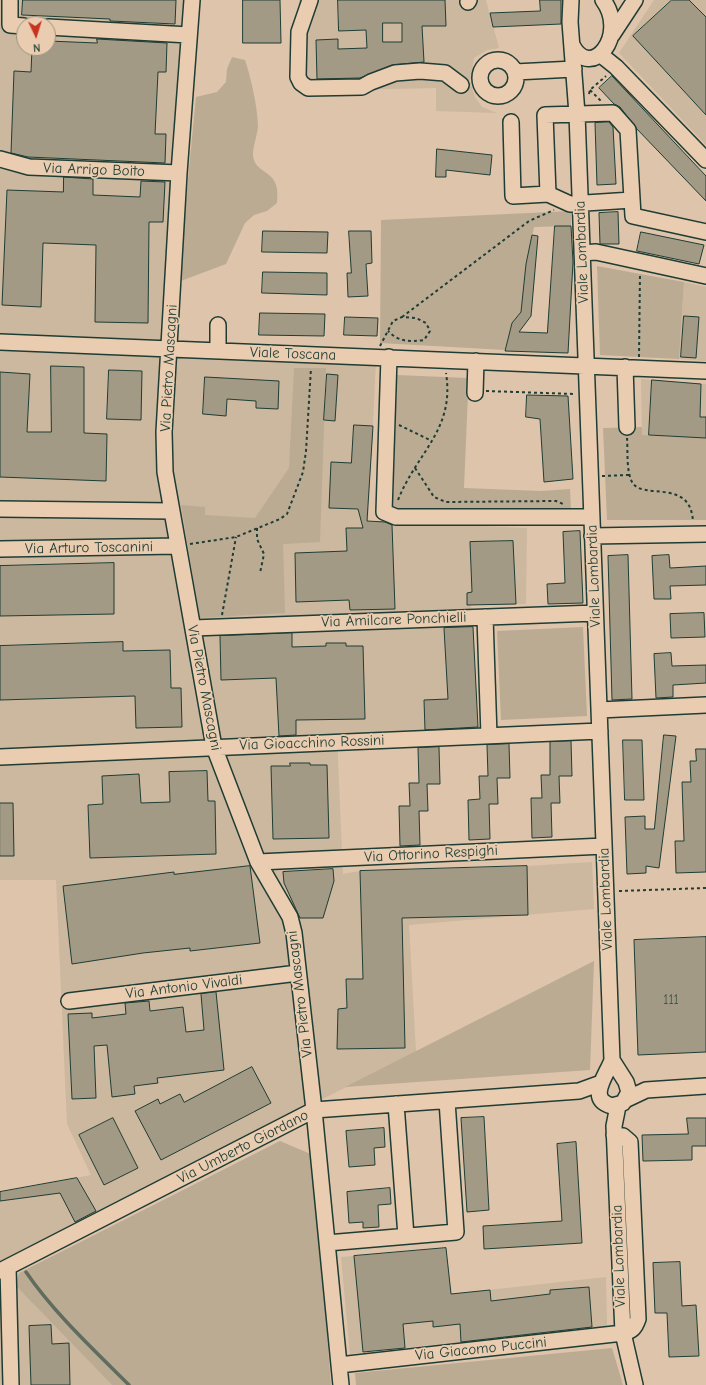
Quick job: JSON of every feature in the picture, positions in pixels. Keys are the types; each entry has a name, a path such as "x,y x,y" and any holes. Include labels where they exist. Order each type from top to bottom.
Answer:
{"street":[{"path":"10,0 10,25 16,25"},
{"name":"Via Pietro Mascagni","path":"192,0 179,173 164,432 165,472 214,747 258,862 290,917 294,933 314,1110 341,1385"},
{"path":"310,0 300,32 298,77 301,83 308,88 362,87 395,73 420,71 445,73 461,85"},
{"path":"605,3 618,7 633,2"},
{"name":"Viale Lombardia","path":"576,102 581,70 606,49 612,35 633,2"},
{"name":"Viale Lombardia","path":"573,3 570,22 576,102 612,1060 609,1095 614,1130 622,1333 635,1385"},
{"path":"605,3 612,24 612,35"},
{"path":"56,27 189,35"},
{"path":"572,44 580,55 596,56 616,67 706,160"},
{"path":"515,72 574,69"},
{"path":"548,194 545,115 576,102 613,113 628,130 633,216 706,232"},
{"path":"511,122 513,196 548,194 570,204 632,200"},
{"name":"Via Arrigo Boito","path":"5,161 29,167 179,173"},
{"path":"582,252 596,252 706,276"},
{"path":"218,325 218,350"},
{"name":"Viale Toscana","path":"0,342 706,371"},
{"path":"383,357 387,419 384,512 396,517 592,516"},
{"path":"475,392 476,361"},
{"path":"627,427 632,368"},
{"path":"0,509 171,511"},
{"path":"592,536 699,534"},
{"name":"Via Arturo Toscanini","path":"0,549 177,546"},
{"name":"Via Amilcare Ponchielli","path":"193,628 595,612"},
{"path":"485,616 490,736"},
{"path":"599,710 706,706"},
{"name":"Via Gioacchino Rossini","path":"0,757 600,731"},
{"name":"Via Ottorino Respighi","path":"258,862 604,846"},
{"name":"Via Antonio Vivaldi","path":"69,1001 298,973"},
{"name":"Viale Lombardia","path":"609,1095 629,1092 624,1080 612,1060"},
{"path":"646,1090 611,1076 609,1095 646,1090 706,1086"},
{"name":"Via Umberto Giordano","path":"4,1269 314,1110 579,1091 609,1095"},
{"path":"327,1242 456,1232 447,1101"},
{"path":"396,1104 406,1236"},
{"path":"4,1269 11,1385"},
{"name":"Via Giacomo Puccini","path":"339,1365 622,1333"}],"path":[{"path":"576,102 587,102 590,90 616,67"},
{"path":"383,357 380,343 393,321 402,317 529,221 553,212 563,200"},
{"path":"632,368 640,262"},
{"path":"388,331 395,338 407,342 424,340 430,331 426,323 416,318 402,317"},
{"path":"177,546 236,537 280,519 287,514 303,472 306,451 312,354"},
{"path":"396,517 398,499 414,468 443,422 448,385 444,360"},
{"path":"475,392 587,395"},
{"path":"387,419 432,441"},
{"path":"627,427 629,475 633,484 640,488 658,490 681,496 688,505 699,534"},
{"path":"414,468 434,497 446,502 556,501 562,503 572,517"},
{"path":"590,476 629,475"},
{"path":"257,528 257,539 264,554 260,573"},
{"path":"221,627 236,537"},
{"path":"614,891 706,888"}],"shaded area":[{"path":"0,0 184,0 165,352 376,361 368,521 527,528 526,604 471,605 478,728 337,736 343,874 360,871 527,866 592,862 594,909 409,925 416,1052 0,1261 0,1192 91,1175 67,1124 56,880 0,880"},
{"path":"299,0 486,0 499,48 487,50 474,58 470,81 475,97 482,107 497,113 436,111 436,88 296,91"},
{"path":"654,0 706,0 706,145 619,53"},
{"path":"232,57 245,60 254,94 258,120 253,155 258,167 268,174 276,183 277,203 267,211 254,215 245,223 226,264 178,282 196,97 217,92 226,82 227,69"},
{"path":"571,211 571,226 534,227 526,264 521,312 512,323 505,350 380,343 381,220"},
{"path":"597,266 684,282 679,359 600,355"},
{"path":"684,282 706,287 706,361 679,359"},
{"path":"294,368 326,368 320,542 283,544 285,613 200,618 181,505 205,507 205,515 255,518 289,468"},
{"path":"397,375 467,378 468,393 464,488 541,491 570,489 571,510 404,514 393,507"},
{"path":"641,379 706,384 706,438 642,435"},
{"path":"642,427 642,435 706,438 706,520 607,520 603,428"},
{"path":"583,627 587,716 501,720 497,631"},
{"path":"594,961 590,1070 345,1087"},
{"path":"280,1141 313,1155 331,1385 112,1385 15,1285 19,1273"},
{"path":"446,1248 452,1294 606,1277 607,1326 350,1354 341,1257"},
{"path":"0,1270 15,1285 112,1385 0,1385"},
{"path":"612,1348 623,1385 356,1385 355,1373"}],"building":[{"path":"23,0 176,0 175,24 22,15"},
{"path":"243,0 280,0 281,43 243,43"},
{"path":"338,0 445,0 446,26 422,26 424,62 392,65 360,78 317,79 316,40 338,39 338,49 367,48 366,30 339,31","holes":["383,23 402,23 402,42 383,42"]},
{"path":"540,0 561,0 561,24 493,27 490,13 540,11"},
{"path":"672,0 689,0 706,17 706,115 633,36"},
{"path":"97,39 167,43 166,72 158,72 155,134 166,134 165,163 28,157 11,153 14,71 31,72 32,56 56,56 56,41 97,43"},
{"path":"612,76 706,176 706,201 636,128 620,107 614,104 599,88"},
{"path":"609,122 613,127 616,184 597,185 595,123"},
{"path":"437,149 492,155 490,175 446,170 446,177 436,177"},
{"path":"64,177 93,179 93,195 140,197 141,181 165,182 163,222 149,222 148,323 95,322 96,245 43,243 41,307 2,305 7,190 63,192"},
{"path":"618,212 619,244 600,244 599,213"},
{"path":"555,226 571,226 573,262 568,353 505,351 512,323 521,312 526,264 532,235 538,236 531,316 519,332 547,333"},
{"path":"263,231 328,232 327,253 262,252"},
{"path":"349,231 371,231 372,263 366,264 368,296 348,297 347,273 351,273"},
{"path":"641,232 704,245 699,264 637,251"},
{"path":"263,272 327,273 327,295 262,293"},
{"path":"260,313 325,314 324,336 259,335"},
{"path":"684,316 699,317 696,358 681,357"},
{"path":"345,317 378,318 377,336 344,335"},
{"path":"51,366 84,367 84,433 107,434 106,481 0,477 0,372 30,374 27,432 51,432"},
{"path":"109,370 142,371 141,420 107,419"},
{"path":"327,374 338,375 335,421 324,420"},
{"path":"205,377 279,381 278,409 256,408 256,401 227,399 226,416 203,414"},
{"path":"652,380 701,384 700,417 706,417 706,438 649,435"},
{"path":"527,395 568,396 573,479 544,482 540,419 526,417"},
{"path":"354,425 373,426 367,521 385,522 392,525 395,609 350,610 349,600 296,602 295,553 347,551 346,528 363,528 358,509 329,508 331,462 351,463"},
{"path":"580,531 583,603 548,604 547,584 565,583 563,532"},
{"path":"513,541 516,604 467,605 467,593 472,592 470,542"},
{"path":"628,555 632,699 612,700 608,556"},
{"path":"669,555 670,568 706,566 706,585 670,586 671,599 654,599 652,556"},
{"path":"114,563 114,614 0,616 0,566"},
{"path":"704,613 705,637 671,638 670,614"},
{"path":"473,627 478,727 425,730 424,700 448,699 444,628"},
{"path":"292,633 292,647 326,646 326,643 346,643 346,646 363,646 365,719 296,720 296,735 279,736 276,678 221,680 220,636"},
{"path":"123,642 123,651 170,650 171,688 181,688 182,727 136,728 135,696 0,700 0,646"},
{"path":"671,653 672,666 706,665 706,683 673,685 673,697 656,698 654,654"},
{"path":"664,735 676,736 659,868 646,866 646,873 627,874 625,817 645,816 645,829 654,829"},
{"path":"623,740 642,740 644,800 625,800"},
{"path":"571,741 572,776 559,776 560,803 551,803 552,837 532,838 531,798 542,798 541,775 550,775 550,742"},
{"path":"509,744 510,778 497,778 498,804 489,804 490,839 469,840 468,800 480,799 479,776 488,776 487,745"},
{"path":"439,747 440,784 427,784 428,811 419,811 420,845 400,846 399,806 410,806 409,783 419,783 418,748"},
{"path":"696,749 706,749 706,872 676,873 675,841 684,841 682,782 691,782 690,761 696,761"},
{"path":"290,763 327,765 329,838 273,839 271,766 290,766"},
{"path":"207,771 208,801 215,801 216,854 90,858 88,805 103,804 102,776 139,774 141,803 170,802 169,772"},
{"path":"0,803 13,803 14,856 0,856"},
{"path":"250,866 260,943 190,951 190,948 143,953 72,964 63,886 174,872 174,874"},
{"path":"527,866 528,915 402,918 405,1048 337,1049 338,1009 347,1008 346,979 363,979 360,871"},
{"path":"333,869 334,881 323,918 300,918 284,883 283,872"},
{"path":"706,937 706,1052 638,1055 634,940"},
{"path":"216,992 224,1070 157,1078 158,1083 134,1086 135,1094 112,1097 107,1045 94,1046 96,1098 72,1099 68,1014 92,1013 92,1018 126,1014 125,1003 149,1001 150,1011 183,1007 186,1032 204,1030 201,994"},
{"path":"252,1067 271,1103 161,1160 135,1111 158,1099 160,1104 180,1094 184,1102"},
{"path":"484,1117 489,1210 467,1212 461,1118"},
{"path":"113,1118 138,1168 104,1185 79,1135"},
{"path":"687,1118 706,1118 706,1146 692,1146 692,1160 643,1161 642,1135 688,1134"},
{"path":"384,1128 385,1147 374,1148 375,1165 349,1167 346,1131"},
{"path":"576,1142 582,1243 484,1249 483,1226 562,1221 557,1144"},
{"path":"77,1178 96,1211 75,1222 60,1193 0,1201 0,1192"},
{"path":"390,1188 391,1204 378,1205 379,1227 363,1228 363,1222 349,1223 347,1192"},
{"path":"446,1248 451,1294 490,1290 491,1301 550,1294 550,1290 589,1287 592,1327 461,1342 460,1324 433,1327 433,1321 403,1324 405,1348 363,1352 354,1256"},
{"path":"680,1262 682,1306 696,1305 699,1356 669,1357 667,1313 655,1313 653,1263"},
{"path":"51,1325 52,1344 69,1343 70,1385 31,1385 29,1326"}],"waterway":[{"path":"26,1272 61,1316 129,1385"}]}
